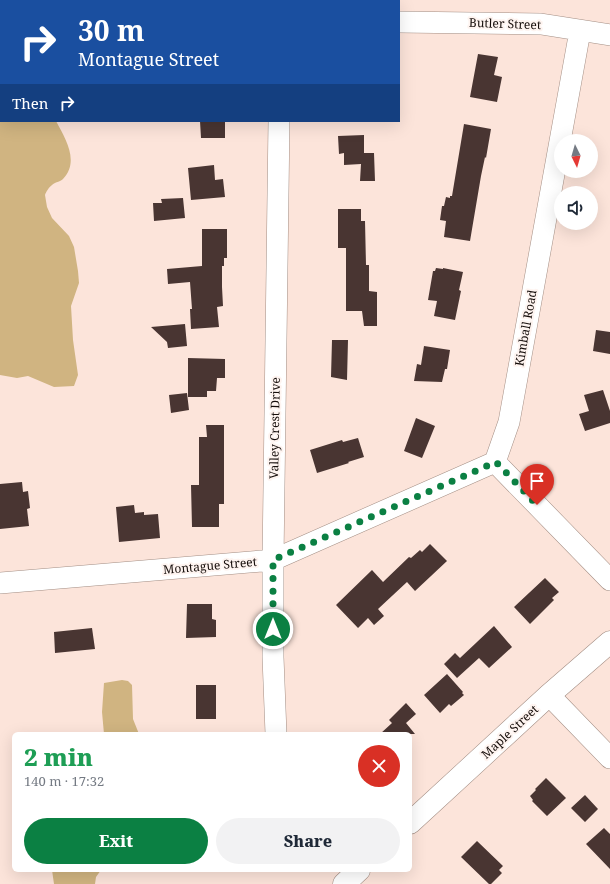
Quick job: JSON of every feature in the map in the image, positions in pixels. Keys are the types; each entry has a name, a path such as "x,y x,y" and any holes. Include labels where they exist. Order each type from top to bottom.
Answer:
{"main road":[{"name":"Maple Street","path":"412,822 549,695 610,642"},
{"path":"344,884 357,872"}],"street":[{"name":"Butler Street","path":"400,22 541,24 610,35"},
{"name":"Kimball Road","path":"496,462 509,422 580,31"},
{"name":"Valley Crest Drive","path":"276,732 273,657 273,560 279,122"},
{"name":"Montague Street","path":"0,582 273,560 496,462"},
{"path":"496,462 610,580"},
{"path":"549,695 610,758"}],"shaded area":[{"path":"0,122 56,122 67,142 71,157 70,165 68,172 63,179 51,186 45,195 47,207 52,218 69,236 74,247 79,283 71,306 73,340 78,375 74,386 54,387 28,376 17,378 0,375"},
{"path":"122,680 128,681 132,685 133,719 138,732 104,732 102,712 104,683"},
{"path":"52,872 100,872 96,877 95,884 54,884"}],"building":[{"path":"478,54 498,57 494,75 502,77 497,102 470,97"},
{"path":"200,122 225,122 225,138 201,138"},
{"path":"464,124 491,129 470,241 444,237 446,221 440,220 442,206 444,206 446,197 450,198 450,196 452,196"},
{"path":"364,135 364,153 374,153 375,181 360,181 361,164 344,165 344,153 339,154 338,136"},
{"path":"214,165 215,180 223,179 225,197 191,200 188,168"},
{"path":"183,198 185,218 154,221 153,203 162,203 161,199"},
{"path":"338,209 361,209 361,221 365,221 366,265 369,265 369,291 377,292 377,326 364,326 362,311 346,311 346,248 338,248"},
{"path":"202,229 227,229 227,258 224,258 224,266 222,266 223,306 217,307 219,327 191,329 190,309 192,309 190,282 168,284 167,269 202,266"},
{"path":"436,268 463,272 455,320 434,316 437,301 428,300 433,271 435,271"},
{"path":"185,324 187,346 168,348 167,342 151,327"},
{"path":"596,330 610,332 610,354 593,351"},
{"path":"332,340 348,340 347,380 331,377"},
{"path":"424,346 450,350 447,369 445,369 442,382 414,381 417,364 421,365"},
{"path":"188,358 225,359 225,378 217,378 216,391 207,391 207,397 188,397"},
{"path":"603,390 610,411 610,423 585,431 579,414 589,411 584,395"},
{"path":"187,393 189,410 171,413 169,395"},
{"path":"416,418 435,426 422,458 404,451"},
{"path":"206,425 224,425 224,504 219,504 219,527 192,527 191,485 199,485 199,437 207,437"},
{"path":"358,438 364,457 317,473 310,450 342,440 343,442"},
{"path":"22,482 23,492 28,491 30,508 27,509 29,526 0,529 0,484"},
{"path":"134,505 135,513 144,512 144,515 158,514 160,538 119,542 116,507"},
{"path":"430,544 447,561 415,591 407,582 378,609 384,616 374,625 368,618 358,628 336,605 372,570 383,582 409,557 411,558 420,550 422,552"},
{"path":"545,578 559,592 552,598 554,600 530,624 514,607"},
{"path":"187,604 212,604 212,619 216,620 216,637 186,638"},
{"path":"494,626 512,647 489,668 479,658 457,678 444,664 455,653 460,658"},
{"path":"92,628 95,649 55,653 54,632"},
{"path":"447,674 464,695 451,706 449,704 440,713 424,695"},
{"path":"196,685 216,685 216,719 196,719"},
{"path":"406,703 416,714 406,723 415,734 412,734 412,732 382,732 392,723 389,720"},
{"path":"546,778 566,798 547,816 532,801 533,800 530,796"},
{"path":"585,795 598,809 585,822 571,808"},
{"path":"604,828 610,834 610,869 586,844"},
{"path":"477,841 503,866 499,870 502,873 491,884 489,884 461,857"}],"route":[{"path":"273,629 273,560 496,462 537,505"}]}
